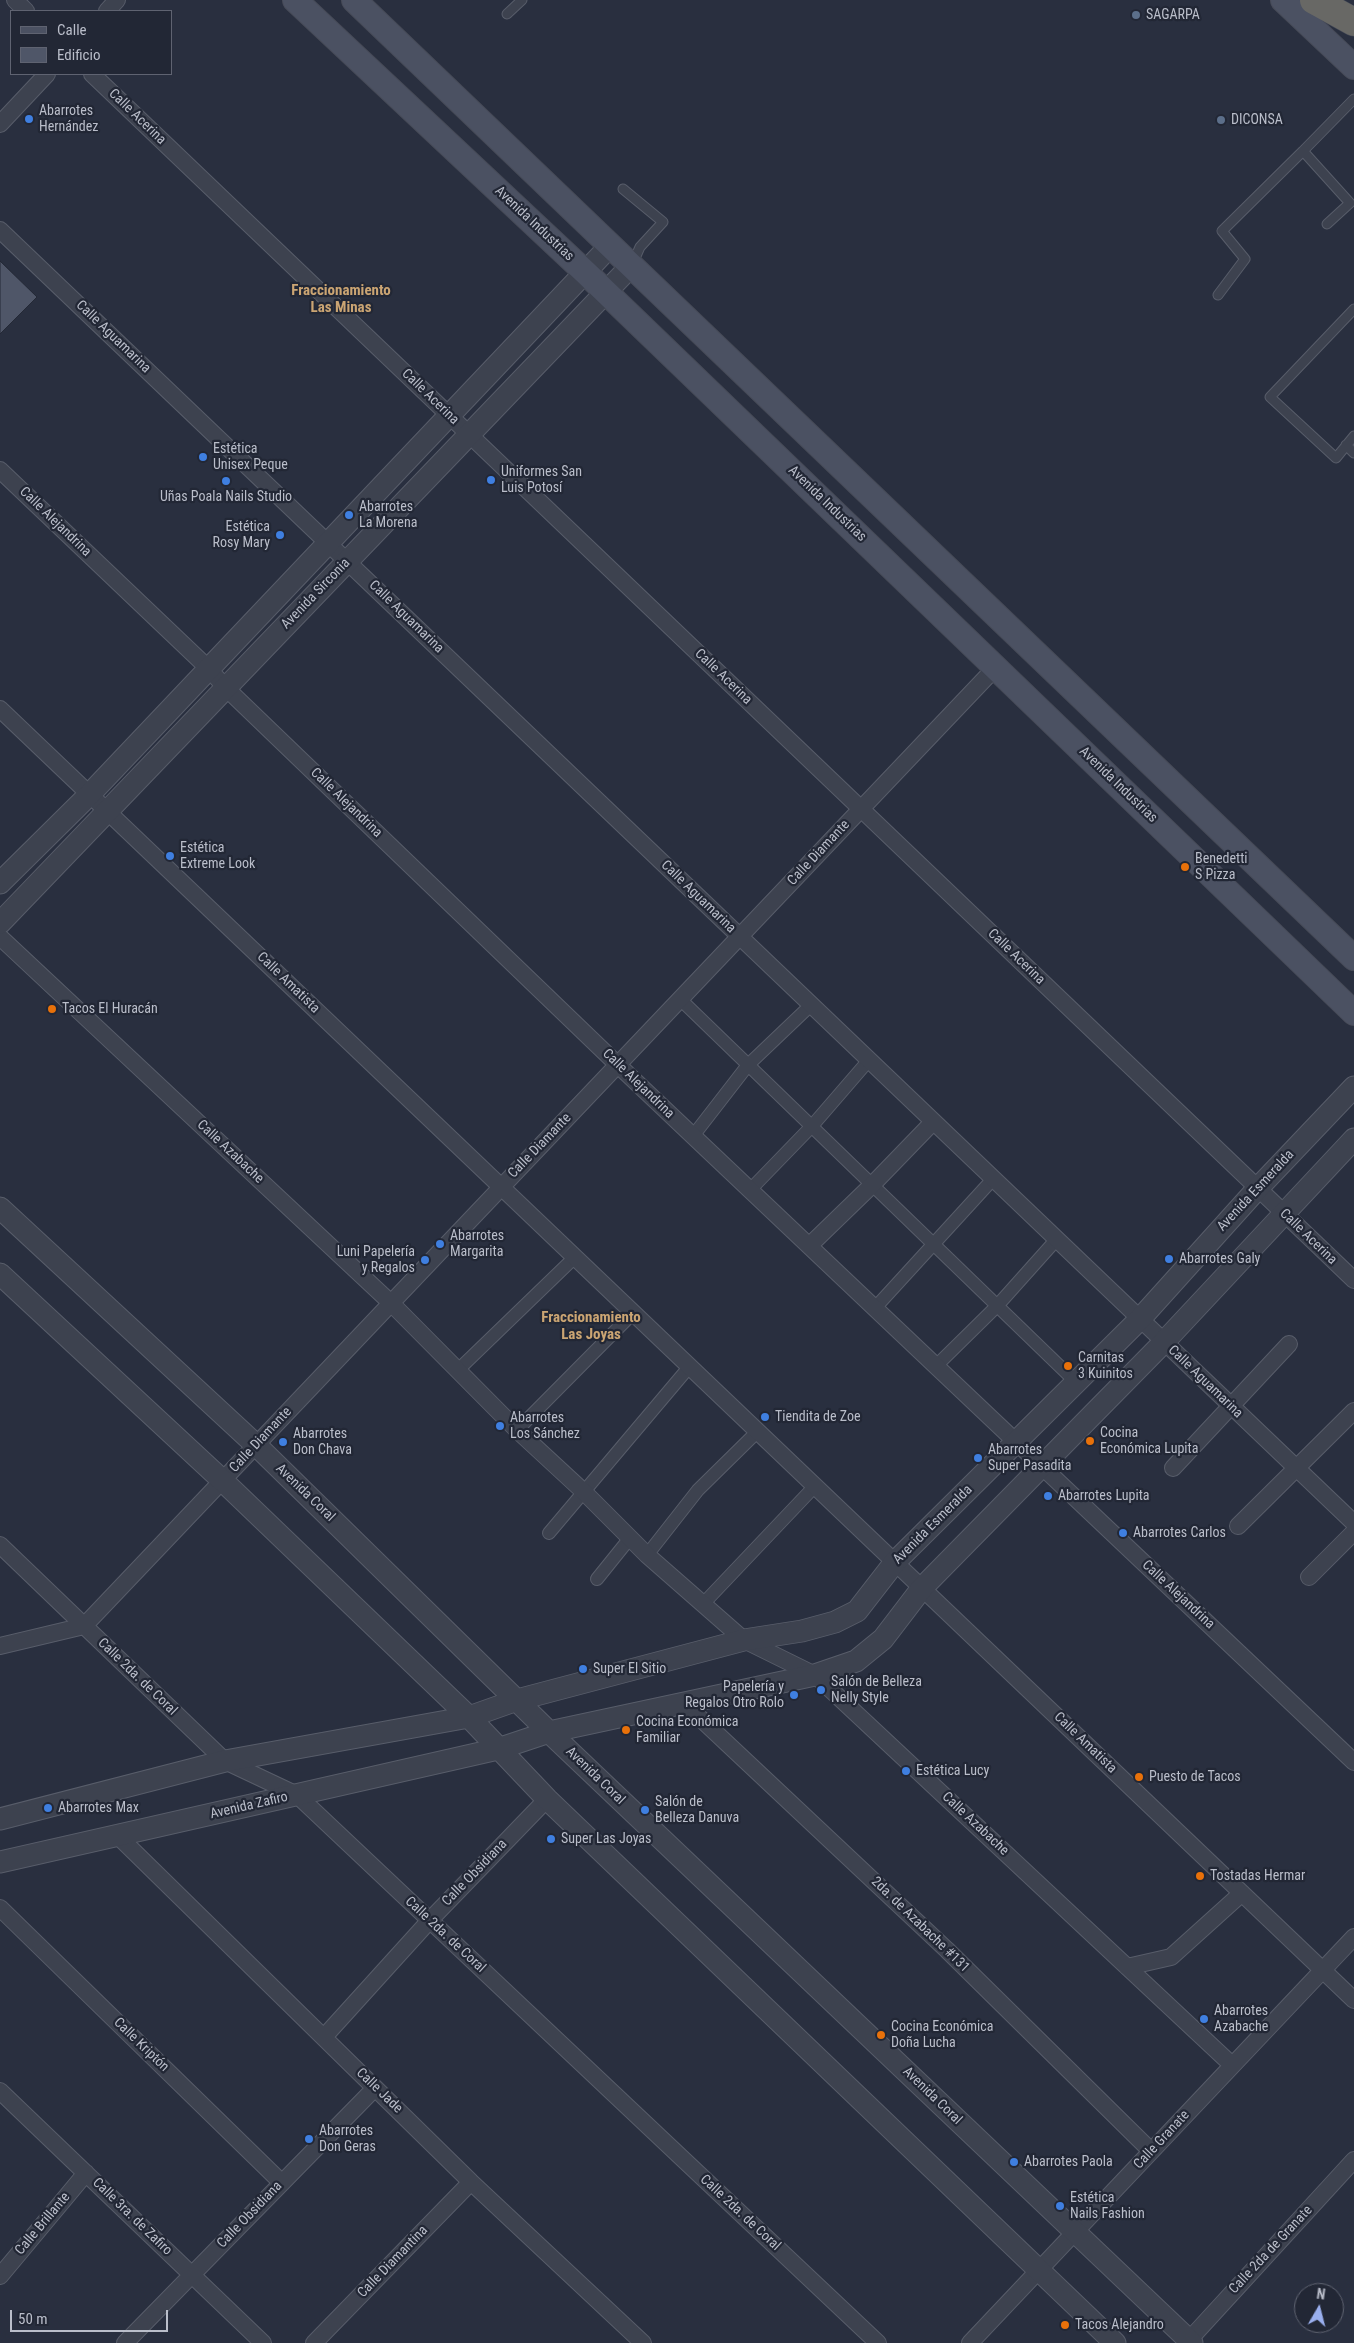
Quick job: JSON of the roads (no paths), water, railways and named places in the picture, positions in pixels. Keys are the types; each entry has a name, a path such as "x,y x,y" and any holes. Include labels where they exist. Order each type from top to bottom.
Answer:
{"highway":[{"path":"1314,0 1354,22"}],"main road":[{"name":"Avenida Industrias","path":"295,0 605,291 1354,1013"},
{"path":"354,0 1354,958"},
{"path":"1283,0 1354,67"}],"street":[{"path":"14,0 25,10"},
{"path":"107,10 117,0"},
{"path":"0,124 47,75"},
{"name":"Calle Acerina","path":"93,75 1354,1280"},
{"name":"Calle Aguamarina","path":"0,230 1354,1523"},
{"name":"Avenida Sirconia","path":"0,884 90,794 610,246"},
{"name":"Avenida Sirconia","path":"0,923 632,265"},
{"name":"Calle Alejandrina","path":"0,470 208,668 226,688 618,1065 1354,1762"},
{"name":"Calle Diamante","path":"84,1626 996,667"},
{"name":"Calle Amatista","path":"0,709 1354,2000"},
{"name":"Calle Azabache","path":"0,936 392,1304 516,1430 583,1491 648,1555 744,1640 815,1675 1232,2066"},
{"path":"680,999 1076,1382"},
{"path":"693,1136 748,1065 811,1005"},
{"path":"750,1190 812,1126 869,1060"},
{"name":"Avenida Esmeralda","path":"469,1716 517,1700 744,1640 802,1631 835,1622 857,1610 895,1562 1140,1319 1258,1188 1354,1087"},
{"path":"809,1246 934,1122"},
{"path":"498,1749 549,1732 815,1675 856,1661 884,1639 922,1588 1164,1342 1354,1139"},
{"path":"875,1308 993,1179"},
{"name":"Avenida Coral","path":"0,1208 256,1445 549,1732 1190,2341"},
{"path":"936,1366 997,1306 1056,1240"},
{"path":"458,1370 575,1257"},
{"path":"0,1274 223,1481 469,1716 547,1799 1115,2343"},
{"path":"516,1430 633,1313"},
{"path":"1173,1468 1289,1344"},
{"path":"549,1532 690,1366"},
{"path":"1238,1526 1354,1411"},
{"path":"648,1555 698,1490 758,1431"},
{"path":"702,1604 815,1486"},
{"path":"1309,1577 1354,1532"},
{"path":"597,1579 630,1538"},
{"name":"Calle 2da. de Coral","path":"0,1546 225,1761 297,1795 878,2343"},
{"path":"0,1646 84,1626"},
{"name":"2da. de Azabache #131","path":"684,1704 947,1950 1151,2151"},
{"path":"0,1819 225,1761 469,1716"},
{"name":"Avenida Zafiro","path":"0,1862 498,1749"},
{"name":"Calle Obsidiana","path":"324,2037 430,1920 547,1799"},
{"name":"Calle Jade","path":"118,1836 472,2182 643,2343"},
{"path":"1126,1966 1171,1957 1242,1893"},
{"name":"Calle Kriptón","path":"0,1908 282,2183"},
{"name":"Calle Granate","path":"970,2343 1354,1937"},
{"name":"Calle Obsidiana","path":"125,2343 375,2088"},
{"name":"Calle 3ra. de Zafiro","path":"0,2091 263,2343"},
{"name":"Calle 2da de Granate","path":"1190,2341 1354,2160"},
{"name":"Calle Brillante","path":"0,2276 86,2173"},
{"name":"Calle Diamantina","path":"314,2343 472,2182"}],"lane":[{"path":"507,14 522,0"},
{"path":"1218,295 1245,259 1222,231 1354,98"},
{"path":"1303,150 1350,203 1327,224"},
{"path":"623,189 663,222 640,247 632,265"},
{"path":"1354,309 1270,397 1336,458 1354,436"},
{"path":"1346,445 1354,453"}],"place":[{"name":"SAGARPA","path":"1136,15"},
{"name":"Abarrotes Hernández","path":"29,119"},
{"name":"DICONSA","path":"1221,120"},
{"name":"Estética Unisex Peque","path":"203,457"},
{"name":"Uniformes San Luis Potosí","path":"491,480"},
{"name":"Uñas Poala Nails Studio","path":"226,481"},
{"name":"Abarrotes La Morena","path":"349,515"},
{"name":"Estética Rosy Mary","path":"280,535"},
{"name":"Estética Extreme Look","path":"170,856"},
{"name":"Benedetti S Pizza","path":"1185,867"},
{"name":"Tacos El Huracán","path":"52,1009"},
{"name":"Abarrotes Margarita","path":"440,1244"},
{"name":"Abarrotes Galy","path":"1169,1259"},
{"name":"Luni Papelería y Regalos","path":"425,1260"},
{"name":"Carnitas 3 Kuinitos","path":"1068,1366"},
{"name":"Tiendita de Zoe","path":"765,1417"},
{"name":"Abarrotes Los Sánchez","path":"500,1426"},
{"name":"Cocina Económica Lupita","path":"1090,1441"},
{"name":"Abarrotes Don Chava","path":"283,1442"},
{"name":"Abarrotes Super Pasadita","path":"978,1458"},
{"name":"Abarrotes Lupita","path":"1048,1496"},
{"name":"Abarrotes Carlos","path":"1123,1533"},
{"name":"Super El Sitio","path":"583,1669"},
{"name":"Salón de Belleza Nelly Style","path":"821,1690"},
{"name":"Papelería y Regalos Otro Rolo","path":"794,1695"},
{"name":"Cocina Económica Familiar","path":"626,1730"},
{"name":"Estética Lucy","path":"906,1771"},
{"name":"Puesto de Tacos","path":"1139,1777"},
{"name":"Abarrotes Max","path":"48,1808"},
{"name":"Salón de Belleza Danuva","path":"645,1810"},
{"name":"Super Las Joyas","path":"551,1839"},
{"name":"Tostadas Hermar","path":"1200,1876"},
{"name":"Abarrotes Azabache","path":"1204,2019"},
{"name":"Cocina Económica Doña Lucha","path":"881,2035"},
{"name":"Abarrotes Don Geras","path":"309,2139"},
{"name":"Abarrotes Paola","path":"1014,2162"},
{"name":"Estética Nails Fashion","path":"1060,2206"},
{"name":"Tacos Alejandro","path":"1065,2325"}],"district":[{"name":"Fraccionamiento Las Minas","path":"341,300"},
{"name":"Fraccionamiento Las Joyas","path":"591,1326"}]}
